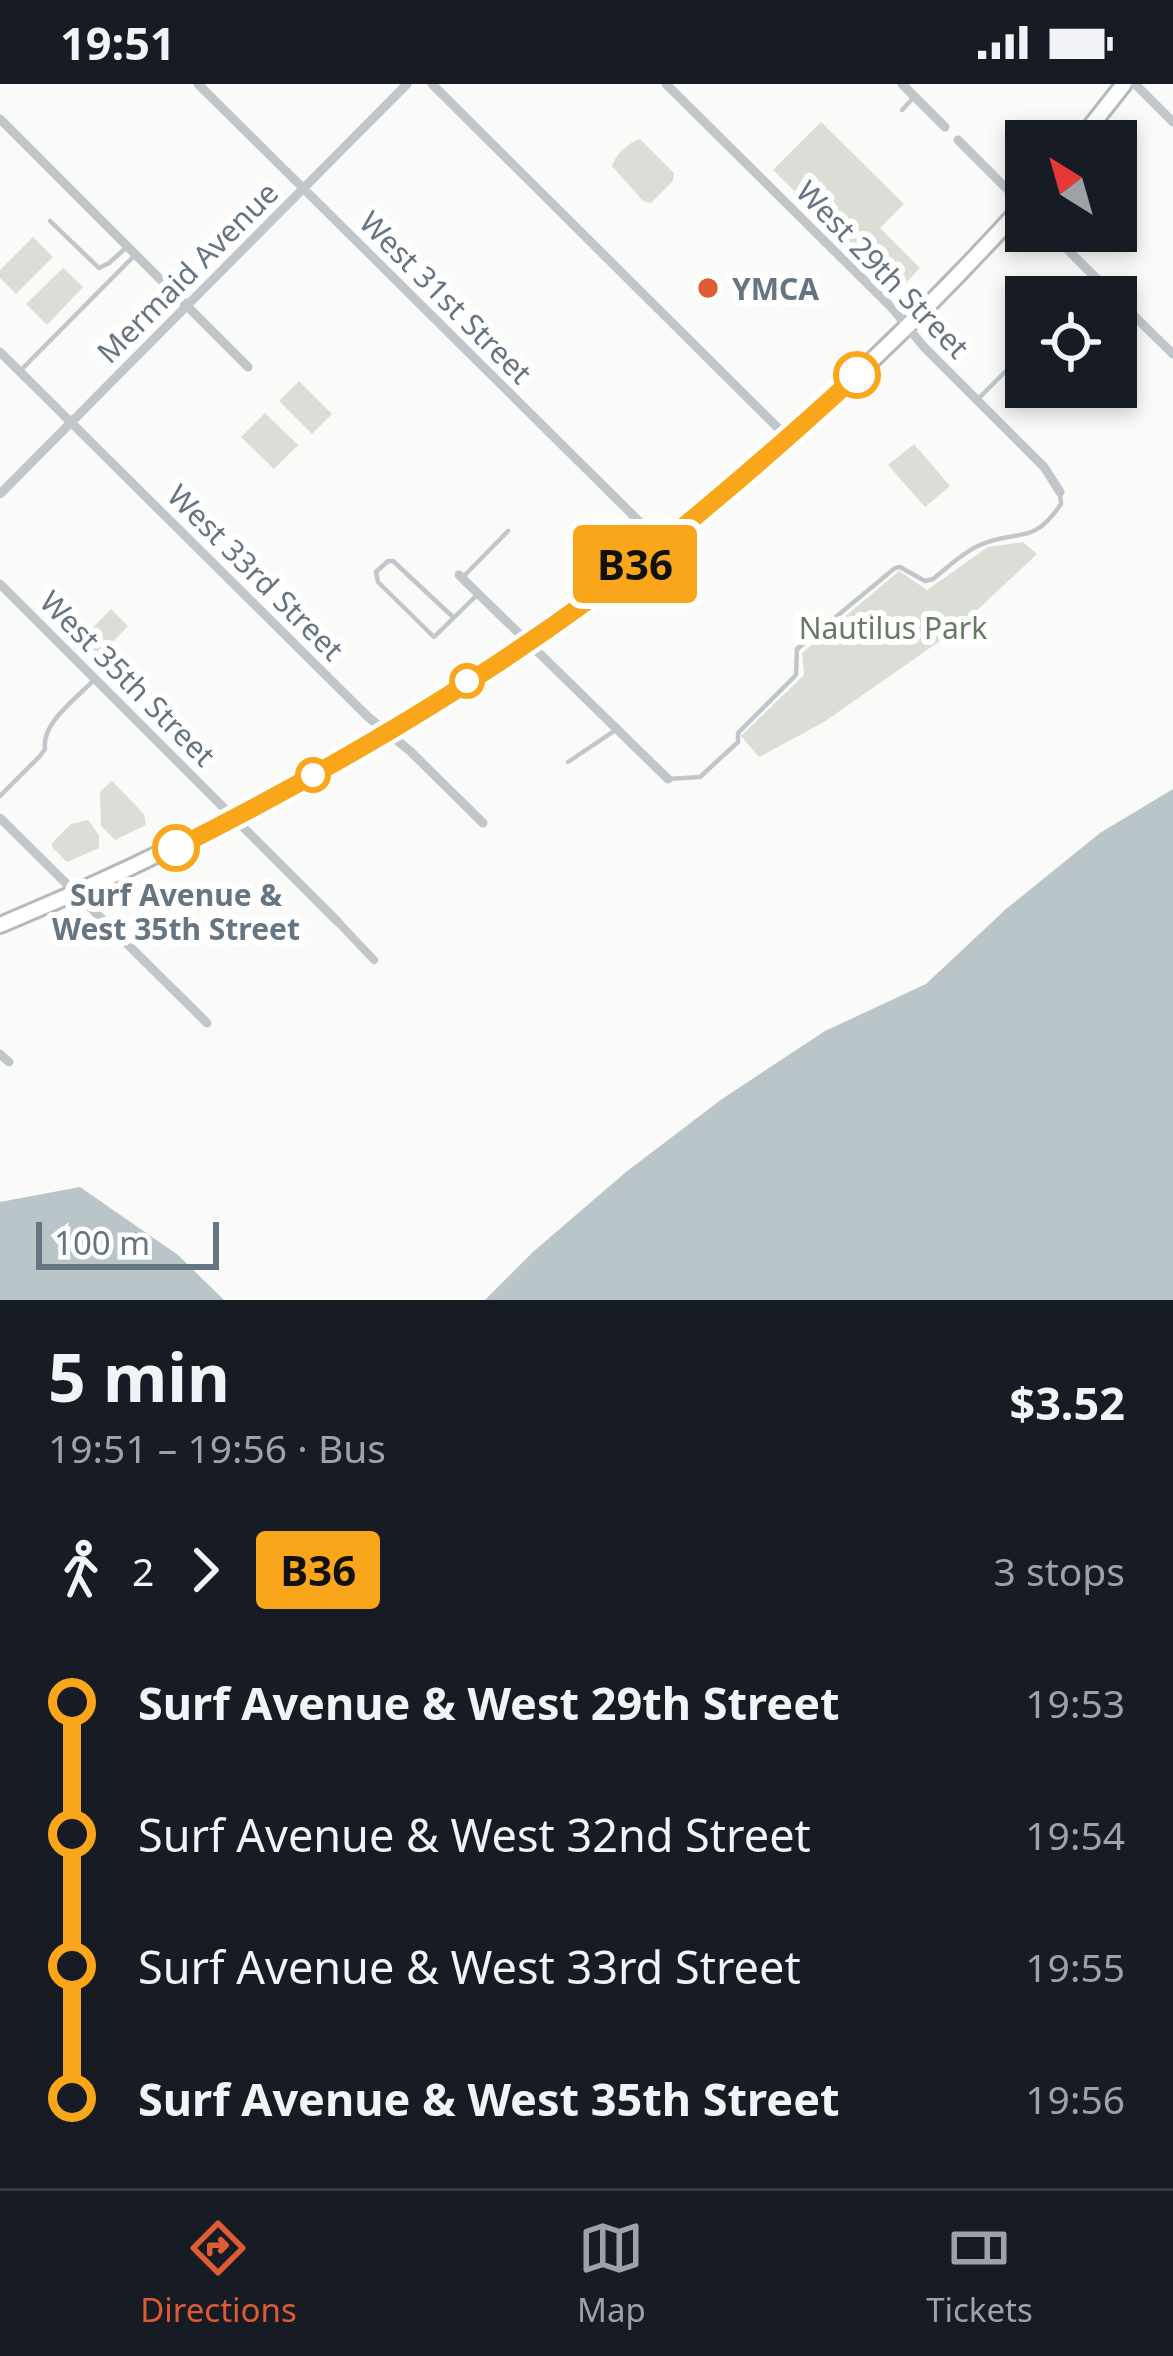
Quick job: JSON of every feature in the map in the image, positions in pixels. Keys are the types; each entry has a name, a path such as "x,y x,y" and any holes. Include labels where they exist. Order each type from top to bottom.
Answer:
{"main road":[{"path":"1095,120 1124,84"},
{"path":"0,926 235,818 387,733 528,641 662,544 788,438 907,327 1005,226"}],"street":[{"name":"West 31st Street","path":"198,84 662,544"},
{"name":"Mermaid Avenue","path":"0,494 407,84"},
{"path":"432,84 788,438"},
{"name":"West 29th Street","path":"666,84 892,308 1044,467 1060,492"},
{"path":"902,84 945,127"},
{"path":"1135,84 1173,122"},
{"path":"0,119 248,367"},
{"path":"958,140 1005,186"},
{"path":"1070,252 1095,276"},
{"path":"1137,318 1173,354"},
{"name":"West 33rd Street","path":"0,352 367,716 483,823"},
{"path":"460,577 668,779"},
{"name":"West 35th Street","path":"0,584 374,960"},
{"path":"0,818 207,1024"}],"lane":[{"path":"902,110 914,97"},
{"path":"50,221 99,268 132,250"},
{"path":"20,371 132,250"},
{"path":"977,400 1005,373"},
{"path":"668,779 700,778 727,755 738,742 738,733 796,675 797,649 895,568 933,579 978,545 1038,530 1061,504 1060,492"},
{"path":"460,577 508,531"},
{"path":"454,617 393,560 376,572 378,582 434,637 478,594"},
{"path":"0,796 40,757 49,728 95,679"},
{"path":"568,762 616,729"}],"green space":[{"path":"821,122 904,204 880,228 920,268 897,292 773,170"},
{"path":"640,139 674,173 673,181 651,203 643,201 612,166 623,150"},
{"path":"33,237 53,257 16,294 0,278 0,270"},
{"path":"63,268 83,287 47,325 26,304"},
{"path":"299,381 332,414 312,434 279,401"},
{"path":"265,413 298,445 274,469 241,437"},
{"path":"914,444 950,486 925,507 888,465"},
{"name":"Nautilus Park","path":"1023,542 1037,554 957,629 824,722 759,757 741,736 804,675 802,653 899,571 927,590 988,547"},
{"path":"111,609 128,626 99,656 82,639"},
{"path":"112,781 144,814 146,825 115,840 101,826 100,792"},
{"path":"88,820 99,835 99,848 67,862 52,843 71,824"}],"shaded area":[{"path":"1173,789 1173,1300 485,1300 626,1172 722,1099 825,1031 926,984 1006,909 1100,833"},
{"path":"80,1187 178,1255 224,1300 0,1300 0,1202"}],"bus line":[{"name":"B36","path":"176,848 387,733 528,641 662,544 857,375"}],"place":[{"name":"YMCA","path":"708,288"},
{"name":"Surf Avenue & West 35th Street","path":"176,848"}]}
